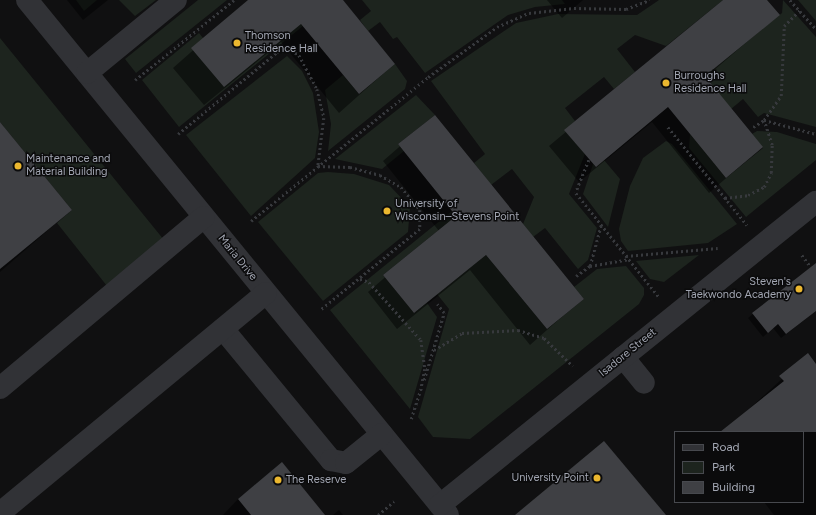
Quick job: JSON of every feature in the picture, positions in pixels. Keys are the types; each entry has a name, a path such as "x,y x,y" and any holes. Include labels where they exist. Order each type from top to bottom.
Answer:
{"street":[{"name":"Maria Drive","path":"27,0 444,510"},
{"path":"87,73 176,0"},
{"name":"Isadore Street","path":"444,510 623,357 816,202"},
{"path":"0,388 204,217"},
{"path":"0,513 266,293"},
{"path":"223,329 331,460 346,463 382,434"},
{"path":"623,357 644,383"}],"path":[{"path":"135,80 234,0"},
{"path":"250,222 459,53 514,18 552,10 626,9 649,0"},
{"path":"790,0 816,29"},
{"path":"753,126 764,120 781,96 784,26 800,10"},
{"path":"178,134 277,52 291,50 305,63 322,103 324,133 318,166"},
{"path":"764,120 816,134"},
{"path":"725,198 748,195 764,187 767,180 772,145 764,120"},
{"path":"668,127 748,226"},
{"path":"589,160 576,193 662,301"},
{"path":"318,166 350,167 380,175 401,187 420,210 420,229 322,309"},
{"path":"590,266 601,225"},
{"path":"626,256 720,248"},
{"path":"802,255 811,267"},
{"path":"576,276 590,266 628,260"},
{"path":"359,279 369,282 421,340 425,368 421,390"},
{"path":"411,419 434,350 444,313 437,304"},
{"path":"434,350 462,333 518,330 544,338 573,366"},
{"path":"378,515 394,501"}],"green space":[{"path":"76,0 97,0 84,11"},
{"path":"119,0 156,0 135,16"},
{"path":"198,0 227,0 136,73 125,59"},
{"path":"362,0 562,0 565,4 535,7 508,15 425,73 397,37 393,39 380,22 368,31 360,20 371,11"},
{"path":"659,0 723,0 666,46 635,35 617,49 635,72 614,89 604,77 565,108 575,121 565,130 585,154 569,194 597,228 588,260 578,269 545,228 533,237 523,224 534,197 512,169 491,185 474,163 485,154 431,81 516,23 558,14 637,15"},
{"path":"783,0 816,37 816,127 764,113 758,117 743,99 731,109 705,76 782,13"},
{"path":"798,0 816,0 816,21"},
{"path":"301,23 303,26 179,127 142,80 199,33 203,38"},
{"path":"0,38 164,240 107,286 57,223 72,210 0,122"},
{"path":"287,56 302,71 313,93 319,132 315,158 251,216 186,135"},
{"path":"395,64 407,81 405,89 328,151 331,124 325,90 343,75 359,94"},
{"path":"416,95 435,115 398,144 404,151 382,169 335,159"},
{"path":"757,131 777,132 816,144 816,160 746,217 689,148 690,134 726,178 763,148 752,134"},
{"path":"666,141 672,144 737,224 708,243 628,251 621,241 619,229 630,186 643,158"},
{"path":"604,160 620,179 608,227 583,194 593,164 596,167"},
{"path":"328,172 354,174 389,185 410,207 408,232 323,301 258,222 318,173"},
{"path":"452,211 456,216 383,275 414,313 427,303 437,317 410,409 330,310"},
{"path":"486,255 547,329 584,299 574,287 597,269 626,266 644,288 644,295 639,304 470,439 433,437 418,417 449,309 437,294"},
{"path":"699,255 664,282 650,279 636,261"}],"building":[{"name":"Thomson Residence Hall","path":"248,0 343,0 395,64 359,94 301,24 224,87 191,48"},
{"name":"Burroughs Residence Hall","path":"723,0 767,0 780,15 705,76 763,147 726,178 668,107 596,167 564,130"},
{"path":"435,115 584,299 547,329 486,255 414,313 383,275 456,216 398,144"},
{"name":"Maintenance and Material Building","path":"0,122 72,210 0,269"},
{"name":"Steven's Taekwondo Academy","path":"816,263 816,311 786,334 778,324 768,333 752,313"},
{"path":"808,353 816,364 816,432 721,431 784,381 779,376"},
{"name":"University Point","path":"604,441 666,515 515,515"},
{"name":"The Reserve","path":"282,462 325,515 251,515 238,499"}],"place":[{"name":"Thomson Residence Hall","path":"237,43"},
{"name":"Burroughs Residence Hall","path":"666,83"},
{"name":"Maintenance and Material Building","path":"18,166"},
{"name":"University of Wisconsin–Stevens Point","path":"387,211"},
{"name":"Steven's Taekwondo Academy","path":"799,289"},
{"name":"University Point","path":"597,478"},
{"name":"The Reserve","path":"278,480"}]}
